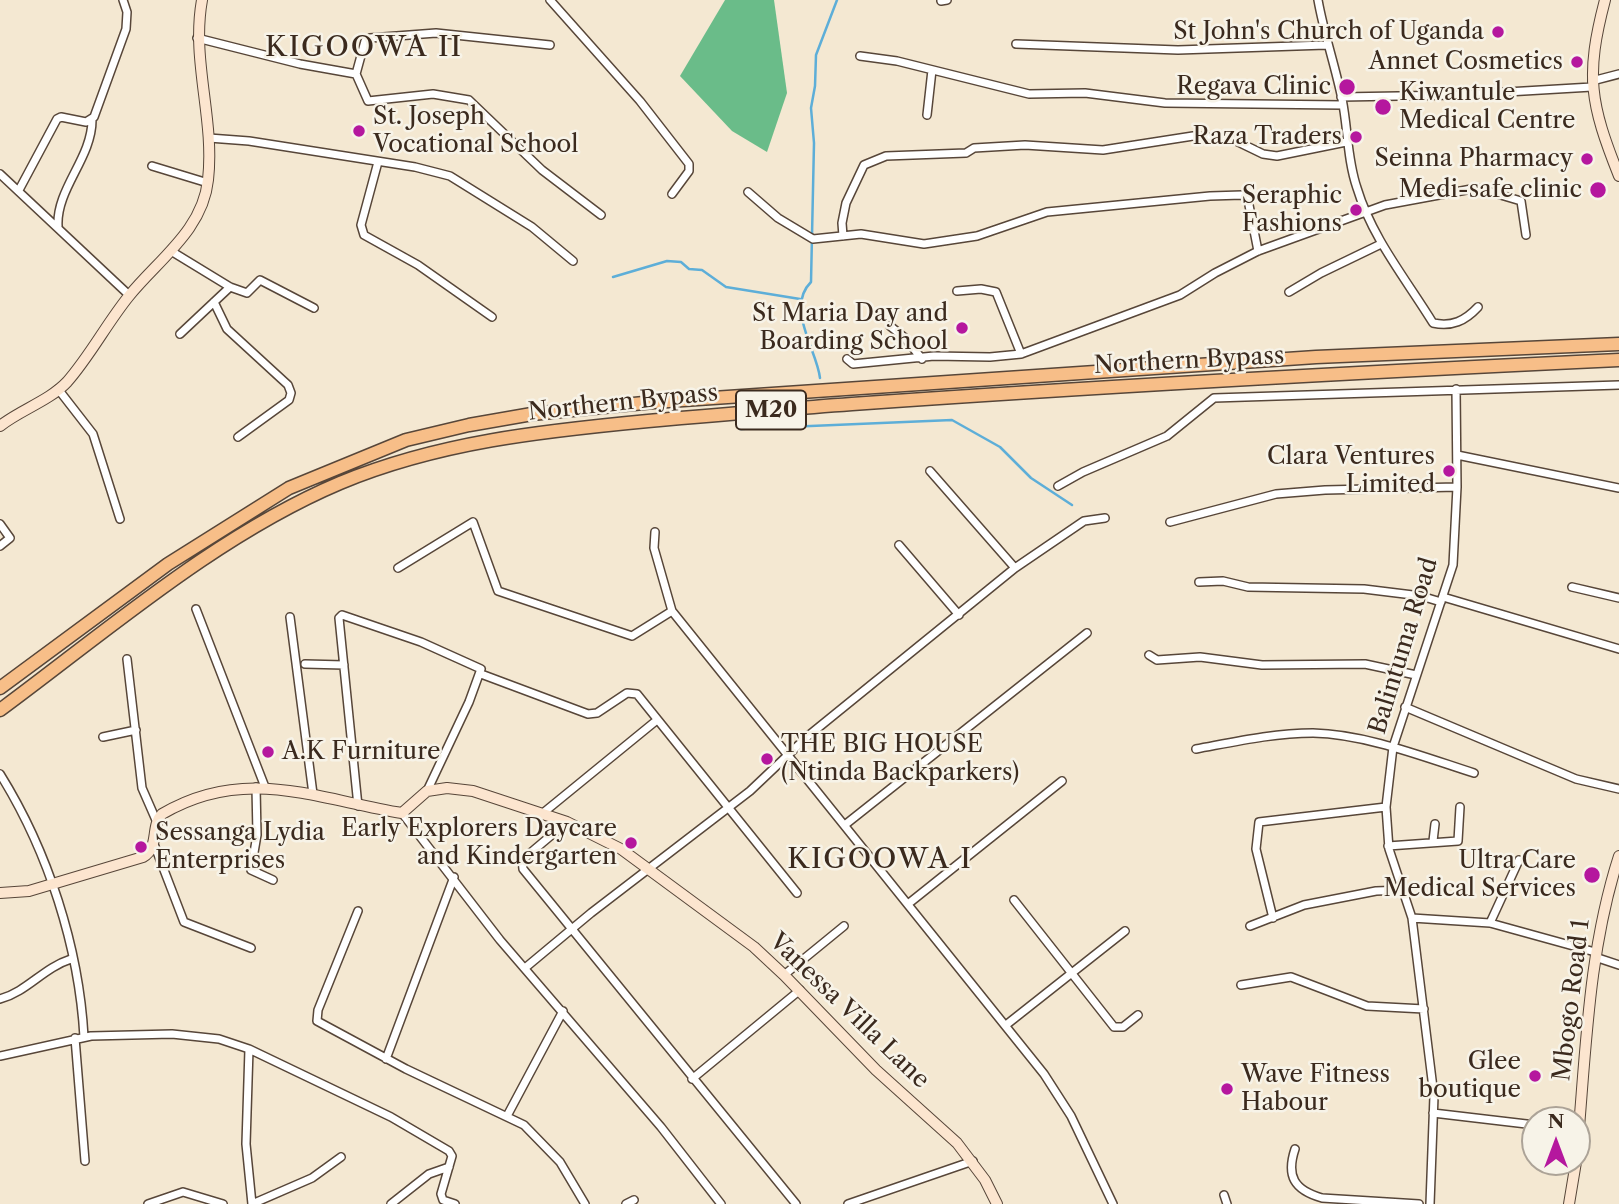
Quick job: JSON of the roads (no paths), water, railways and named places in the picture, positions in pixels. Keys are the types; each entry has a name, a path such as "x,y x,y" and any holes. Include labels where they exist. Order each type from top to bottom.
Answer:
{"highway":[{"name":"Northern Bypass","path":"0,688 168,564 289,488 406,440 469,425 532,414 653,402 1316,357 1619,344"},
{"name":"Northern Bypass","path":"0,710 214,553 260,523 379,467 483,441 568,429 866,403 1108,386 1619,360"}],"street":[{"path":"58,226 61,209 90,138 92,120 126,29 127,12 123,0"},
{"path":"0,426 58,389 129,295 171,251 197,215 208,183 209,138 197,38 202,0"},
{"path":"550,0 640,101 689,164 689,171 672,194"},
{"path":"1318,0 1326,45 1342,101 1346,142 1357,189 1381,244 1433,323 1444,325 1458,322 1478,307"},
{"path":"1605,0 1596,34 1592,84 1616,156 1619,176"},
{"path":"550,45 436,33 370,38 365,41 355,74 369,101 433,93 469,100 542,170 601,215"},
{"path":"197,38 300,64 355,74"},
{"path":"1016,44 1178,50 1326,45"},
{"path":"860,56 897,61 1029,94 1085,93 1165,103 1342,101 1456,95 1592,84 1619,74"},
{"path":"927,115 932,70"},
{"path":"19,190 57,119 92,120"},
{"path":"843,236 842,223 846,203 861,168 886,156 966,153 974,148 1026,145 1103,150 1193,136 1231,139 1263,154 1277,156 1346,142"},
{"path":"209,138 248,141 415,167 462,181 532,227 573,261"},
{"path":"378,162 361,225 364,235 418,265 492,317"},
{"path":"152,166 208,183"},
{"path":"0,174 129,295"},
{"path":"847,359 853,364 934,356 990,357 1021,354 1180,295 1215,272 1258,251 1385,205 1477,188 1521,201 1527,235"},
{"path":"748,192 773,215 813,239 880,235 893,241 924,244 955,242 1047,212 1238,195 1248,200 1258,251"},
{"path":"1289,292 1321,272 1381,244"},
{"path":"171,251 230,287 247,293 260,280 314,309"},
{"path":"180,334 230,287"},
{"path":"957,291 981,289 996,292 1021,354"},
{"path":"214,302 227,329 288,385 291,393 289,400 239,437"},
{"path":"890,326 905,338 922,359"},
{"path":"1058,486 1083,472 1167,436 1214,398 1619,385"},
{"path":"58,389 93,434 120,519"},
{"name":"Balintuma Road","path":"1430,1204 1434,1096 1412,918 1388,846 1386,807 1393,747 1453,565 1457,487 1456,389"},
{"path":"1457,455 1619,488"},
{"path":"930,471 1015,568"},
{"path":"1170,522 1276,494 1337,489 1457,487"},
{"path":"525,968 727,808 789,757 830,717 1015,568 1084,521 1105,518"},
{"path":"398,568 473,522 498,591 632,636 672,611"},
{"path":"0,524 10,538 0,546"},
{"path":"655,532 654,548 672,611 1006,1025 1071,1116 1113,1204"},
{"path":"899,545 958,615"},
{"path":"1199,582 1223,581 1248,587 1364,589 1442,599 1619,649"},
{"path":"1572,587 1619,598"},
{"path":"196,609 261,787 251,870 273,880"},
{"path":"358,806 339,618 342,615 479,667 481,674 427,791 402,813"},
{"path":"290,617 313,794"},
{"path":"846,824 1087,634"},
{"path":"1149,655 1157,660 1200,657 1262,665 1365,664 1416,675"},
{"path":"127,659 142,788 156,820 154,844 184,922 251,948"},
{"path":"305,664 344,665"},
{"path":"481,674 588,714 597,713 627,693 634,692 797,892"},
{"path":"1405,707 1576,779 1619,789"},
{"path":"543,813 657,720"},
{"path":"103,737 136,730"},
{"path":"1196,750 1270,736 1315,733 1393,747 1474,773"},
{"path":"0,774 26,820 53,884 80,997 85,1161"},
{"path":"908,904 1062,781"},
{"path":"156,820 167,811 211,793 261,787 313,794 358,806 402,813 525,968 719,1202 708,1204"},
{"name":"Vanessa Villa Lane","path":"427,791 447,788 472,791 543,813 621,849 649,869 754,947 800,990 876,1070 957,1143 973,1161 997,1204"},
{"path":"1273,918 1256,849 1259,822 1386,807"},
{"path":"1388,846 1458,841 1460,807"},
{"path":"567,822 521,863 571,929 796,1204"},
{"path":"1433,841 1435,824"},
{"path":"0,893 29,891 144,857 154,844"},
{"name":"Mbogo Road 1","path":"1580,1106 1595,955 1619,856"},
{"path":"1490,923 1519,860"},
{"path":"386,1059 454,877"},
{"path":"1250,926 1304,905 1376,891 1404,890"},
{"path":"1014,900 1114,1027 1123,1027 1138,1014"},
{"path":"358,911 318,1010 317,1021 386,1059 524,1125 559,1162 585,1204"},
{"path":"1412,918 1490,923 1619,965"},
{"path":"784,975 844,926"},
{"path":"1006,1025 1125,931"},
{"path":"0,999 20,992 50,967 71,959"},
{"path":"1241,985 1291,977 1367,1006 1424,1009"},
{"path":"692,1079 800,990"},
{"path":"507,1116 563,1011"},
{"path":"0,1056 80,1037 197,1036 249,1049 425,1136 451,1153 441,1194 443,1200 455,1204"},
{"path":"249,1049 246,1144 252,1204 312,1178 341,1157"},
{"path":"1433,1113 1521,1123"},
{"path":"1295,1149 1290,1165 1296,1184 1306,1194 1322,1198 1419,1204"},
{"path":"848,1204 973,1161"},
{"path":"391,1204 429,1174 449,1167"},
{"path":"1569,1204 1575,1176"},
{"path":"1573,1191 1575,1204"},
{"path":"148,1204 183,1192 223,1204"},
{"path":"1224,1195 1227,1204"},
{"path":"626,1204 634,1199"}],"waterway":[{"path":"820,378 805,329 801,304 804,292 811,282 814,143 811,108 816,55 837,0"},
{"path":"613,277 667,261 681,262 689,269 702,270 726,287 800,299"},
{"path":"740,429 952,420 1000,447 1031,478 1072,505"}],"place":[{"name":"St John's Church of Uganda","path":"1498,32"},
{"name":"Annet Cosmetics","path":"1577,62"},
{"name":"Regava Clinic","path":"1347,87"},
{"name":"Kiwantule Medical Centre","path":"1383,107"},
{"name":"St. Joseph Vocational School","path":"359,131"},
{"name":"Raza Traders","path":"1356,137"},
{"name":"Seinna Pharmacy","path":"1587,159"},
{"name":"Medi-safe clinic","path":"1598,190"},
{"name":"Seraphic Fashions","path":"1356,210"},
{"name":"St Maria Day and Boarding School","path":"962,328"},
{"name":"Clara Ventures Limited","path":"1449,471"},
{"name":"A.K Furniture","path":"268,752"},
{"name":"THE BIG HOUSE (Ntinda Backparkers)","path":"767,759"},
{"name":"Early Explorers Daycare and Kindergarten","path":"631,843"},
{"name":"Sessanga Lydia Enterprises","path":"141,847"},
{"name":"Ultra Care Medical Services","path":"1592,875"},
{"name":"Glee boutique","path":"1535,1076"},
{"name":"Wave Fitness Habour","path":"1227,1089"}],"district":[{"name":"KIGOOWA II","path":"364,48"},
{"name":"KIGOOWA I","path":"880,860"}]}
